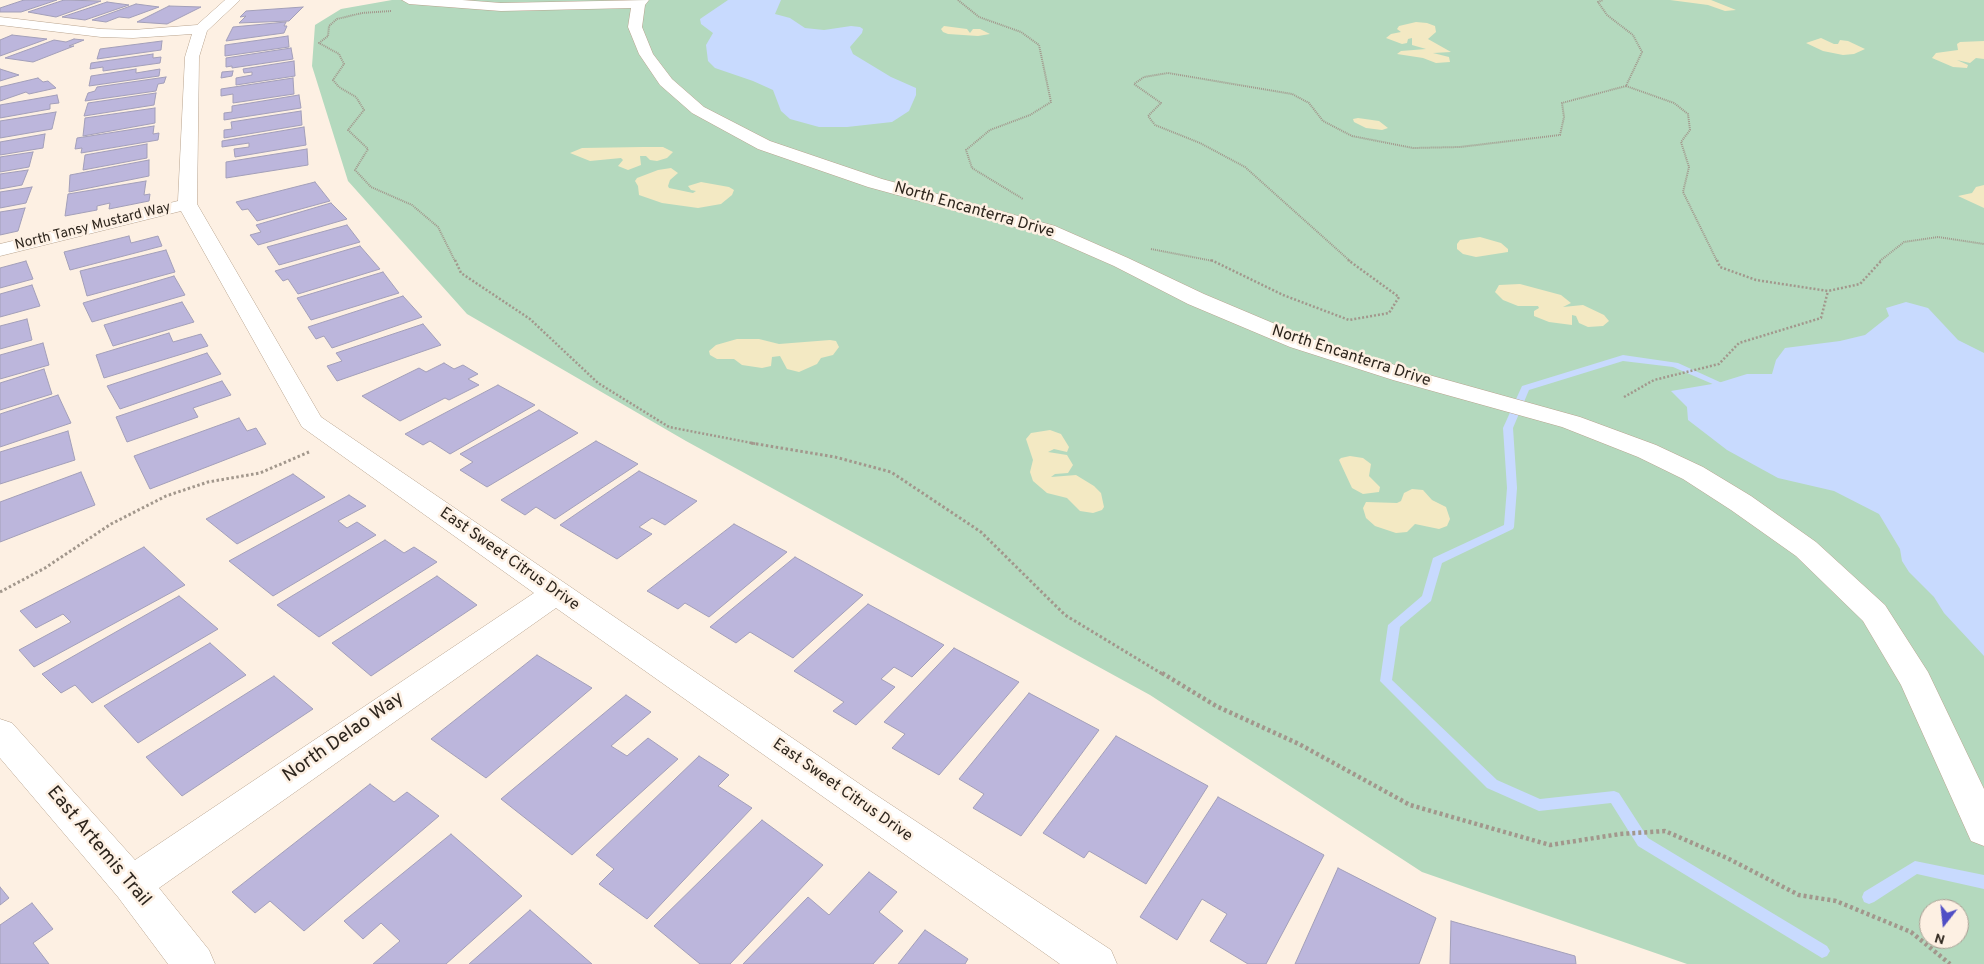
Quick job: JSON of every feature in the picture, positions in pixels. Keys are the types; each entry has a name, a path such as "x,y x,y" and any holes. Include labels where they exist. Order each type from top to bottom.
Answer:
{"street":[{"path":"187,204 192,57 195,42 201,29 233,0"},
{"path":"409,0 501,7 640,2"},
{"name":"North Encanterra Drive","path":"640,2 635,27 646,54 666,82 698,110 764,145 797,158 875,183 1048,230 1121,262 1196,299 1298,342 1472,395 1571,422 1647,451 1693,474 1741,503 1806,549 1874,613 1916,681 1984,828"},
{"path":"0,21 100,33 133,34 201,29"},
{"name":"North Tansy Mustard Way","path":"0,250 187,204"},
{"name":"East Sweet Citrus Drive","path":"187,204 311,422 857,802 1096,964"},
{"name":"North Delao Way","path":"132,884 556,593"},
{"name":"East Artemis Trail","path":"0,733 132,884 194,964"}],"path":[{"path":"958,0 979,17 1021,32 1040,45 1051,102 1030,115 990,130 966,150 972,168 1025,200"},
{"path":"1603,0 1598,2 1607,16 1634,35 1642,52 1626,86"},
{"path":"395,10 362,13 337,19 328,26 328,36 319,43 339,54 344,64 334,80 338,87 356,97 364,110 348,130 368,149 355,170 371,187 412,205 438,227 461,273 530,319 598,383 669,427 780,449 835,457 891,472 981,532 1065,615 1216,706 1299,744 1410,805 1550,845 1620,834 1665,831 1727,858 1799,895 1836,901 1911,932 1950,964"},
{"path":"1146,248 1208,259 1283,295 1349,320 1389,313 1399,297 1348,260 1245,167 1200,143 1155,125 1148,116 1161,103 1134,84 1144,77 1168,73 1292,94 1310,103 1323,121 1352,136 1413,148 1460,147 1560,135 1564,117 1562,103 1626,86 1674,103 1688,114 1690,130 1681,142 1689,167 1683,192 1720,267 1756,280 1828,291 1860,284 1876,265 1904,242 1938,236 1984,244"},
{"path":"1624,398 1654,380 1719,364 1739,343 1821,318 1828,291"},
{"path":"0,592 45,568 111,524 166,496 208,482 260,473 303,455 332,436"}],"green space":[{"path":"392,0 1984,0 1984,964 1687,964 1422,872 1150,695 686,441 467,314 348,181 312,66 315,25 341,9"}],"sand":[{"path":"1670,0 1711,0 1736,10 1725,11 1708,5"},
{"path":"1416,22 1435,26 1436,32 1428,39 1451,52 1433,53 1449,57 1450,62 1436,63 1423,58 1397,54 1401,51 1426,49 1412,45 1412,38 1408,39 1407,43 1402,44 1386,38 1391,34 1401,32 1397,29 1399,26"},
{"path":"944,26 967,29 970,33 973,29 980,29 990,34 978,36 948,34 941,29"},
{"path":"1821,38 1834,44 1838,44 1840,40 1848,41 1865,49 1854,54 1843,55 1823,51 1806,43"},
{"path":"1984,41 1984,59 1976,58 1970,63 1957,60 1968,65 1967,68 1953,67 1932,58 1936,53 1958,50 1957,44 1960,42"},
{"path":"1353,119 1379,121 1388,128 1382,130 1366,128 1354,122"},
{"path":"663,147 673,152 667,158 657,161 650,160 646,156 640,156 641,165 628,170 618,166 623,160 621,158 590,161 570,153 582,148"},
{"path":"671,168 678,173 670,180 669,188 693,193 696,191 691,190 688,186 701,182 729,187 734,190 732,195 721,204 698,208 662,203 639,195 638,186 635,181 637,178 658,170"},
{"path":"1984,185 1984,208 1958,196 1972,193 1976,187"},
{"path":"1480,237 1501,243 1508,249 1508,252 1476,257 1463,254 1457,249 1457,244 1460,240"},
{"path":"1520,284 1561,295 1571,303 1563,307 1583,305 1604,315 1609,321 1603,326 1588,327 1579,323 1576,316 1572,315 1572,325 1549,322 1534,316 1534,311 1539,308 1538,306 1518,306 1503,300 1495,292 1499,285"},
{"path":"737,339 759,339 779,344 830,340 836,341 839,347 833,355 821,358 817,364 799,372 787,369 780,356 772,357 771,366 762,368 742,365 734,359 717,359 710,355 709,351 716,345"},
{"path":"1050,430 1061,434 1069,447 1067,452 1054,449 1048,452 1067,455 1073,465 1068,473 1055,474 1051,477 1076,475 1094,486 1101,493 1104,507 1102,510 1093,513 1080,511 1067,498 1047,493 1033,481 1030,472 1033,460 1026,439 1031,433"},
{"path":"1350,456 1363,458 1371,464 1369,476 1380,487 1379,492 1363,494 1352,488 1339,460"},
{"path":"1412,489 1423,490 1432,500 1446,507 1450,519 1447,526 1439,529 1415,524 1407,532 1396,533 1375,526 1366,518 1363,508 1366,502 1397,503 1401,501 1404,493"}],"water":[{"path":"728,0 781,0 775,14 790,18 805,28 824,30 851,26 860,27 863,29 862,33 850,47 853,54 891,77 916,88 916,95 909,111 892,122 847,127 819,127 790,119 781,111 773,90 715,68 708,61 706,45 713,33 701,24 700,19"},
{"path":"1906,302 1928,308 1958,340 1984,353 1984,656 1944,613 1934,597 1909,572 1902,561 1900,549 1879,514 1834,491 1778,478 1727,450 1688,420 1687,407 1671,391 1718,383 1747,374 1772,374 1776,360 1785,348 1840,341 1865,335 1889,316 1886,308"}],"building":[{"path":"24,0 57,0 21,12 0,12 0,8"},
{"path":"64,0 101,1 56,17 28,12"},
{"path":"107,2 129,5 85,20 62,17"},
{"path":"136,4 159,7 129,18 119,17 106,22 92,20"},
{"path":"169,6 201,7 167,24 137,22"},
{"path":"303,7 289,21 239,23 246,16 240,17 246,11"},
{"path":"286,22 284,26 287,26 284,33 226,41 233,27"},
{"path":"12,35 47,39 0,56 0,40"},
{"path":"288,36 289,47 225,56 225,45"},
{"path":"74,39 84,40 69,46 74,46 33,62 5,58 54,40 66,42"},
{"path":"162,41 161,50 97,59 100,49"},
{"path":"291,48 293,59 232,68 232,66 226,67 226,58"},
{"path":"153,54 153,58 161,57 160,63 103,71 103,67 90,69 91,63"},
{"path":"294,61 295,76 236,85 236,78 252,75 252,72 244,73 243,69"},
{"path":"0,69 19,75 0,81"},
{"path":"136,69 136,73 160,69 159,76 89,86 91,76"},
{"path":"233,71 232,76 221,78 222,72"},
{"path":"166,77 164,83 158,84 156,91 85,101 88,93 95,91 97,87"},
{"path":"38,78 43,82 48,81 56,88 29,94 26,92 0,101 0,87"},
{"path":"293,78 294,94 233,103 233,94 221,96 221,89"},
{"path":"156,93 154,105 84,116 88,103"},
{"path":"57,95 59,103 50,104 50,109 0,118 0,105"},
{"path":"299,95 301,108 224,120 224,113 232,112 232,106"},
{"path":"155,108 155,123 83,136 85,118"},
{"path":"301,111 302,125 224,138 224,130 232,129 231,122"},
{"path":"56,112 52,129 0,138 0,121"},
{"path":"154,126 153,134 159,133 158,140 81,153 82,148 75,149 77,138"},
{"path":"304,127 306,145 235,157 234,149 249,147 249,143 222,147 222,141"},
{"path":"45,134 43,148 0,155 0,142"},
{"path":"147,144 147,158 83,170 85,155"},
{"path":"307,149 308,165 226,178 226,162"},
{"path":"33,152 29,167 0,172 0,157"},
{"path":"149,160 149,176 69,192 70,175"},
{"path":"28,170 22,185 0,189 0,174"},
{"path":"146,181 144,195 150,194 149,201 109,209 110,203 97,206 97,210 65,216 68,194"},
{"path":"315,182 330,201 257,221 248,209 242,210 236,202"},
{"path":"32,187 26,203 0,208 0,192"},
{"path":"331,203 347,219 258,245 250,235 261,232 256,225"},
{"path":"25,208 18,231 0,235 0,212"},
{"path":"347,225 360,242 279,265 267,247"},
{"path":"129,236 131,243 158,236 162,246 70,270 64,252"},
{"path":"360,246 380,269 298,294 288,279 283,281 275,271"},
{"path":"166,250 175,272 87,296 80,271"},
{"path":"26,261 33,279 0,288 0,268"},
{"path":"383,272 399,293 311,320 297,298"},
{"path":"174,276 185,295 92,322 83,303"},
{"path":"32,285 40,306 0,317 0,294"},
{"path":"403,296 422,317 332,348 324,336 316,339 308,327"},
{"path":"182,302 194,322 113,346 104,325"},
{"path":"27,319 32,340 0,349 0,326"},
{"path":"423,324 441,345 337,381 327,366 342,361 336,353"},
{"path":"169,333 173,342 201,334 208,346 104,378 96,355"},
{"path":"43,343 49,365 0,379 0,355"},
{"path":"207,353 221,374 120,409 107,386"},
{"path":"444,363 454,369 463,365 478,374 468,379 479,385 449,400 445,398 400,421 362,396 419,368 426,372"},
{"path":"44,369 52,394 0,410 0,383"},
{"path":"222,381 231,395 193,408 198,417 127,442 116,417"},
{"path":"498,385 535,405 450,454 430,441 423,445 405,434"},
{"path":"58,395 71,423 0,447 0,414"},
{"path":"539,410 578,433 487,487 460,470 473,462 460,454"},
{"path":"239,418 247,431 256,428 266,444 150,489 134,456"},
{"path":"68,431 75,460 0,484 0,452"},
{"path":"596,441 638,464 555,519 536,507 525,515 501,500"},
{"path":"639,471 697,501 665,525 652,518 639,527 652,534 617,559 560,525"},
{"path":"81,472 95,505 0,542 0,502"},
{"path":"293,474 325,497 237,544 206,519"},
{"path":"349,495 366,506 338,521 347,528 357,522 376,535 273,596 229,561"},
{"path":"734,524 787,552 709,617 685,603 678,609 647,591"},
{"path":"385,540 404,553 414,547 437,562 319,637 277,605"},
{"path":"144,547 185,585 34,667 19,650 71,622 63,614 36,628 20,611"},
{"path":"795,557 863,595 793,658 750,632 736,643 710,627"},
{"path":"437,576 477,605 371,676 332,643"},
{"path":"179,596 218,629 92,703 75,685 61,693 42,674"},
{"path":"868,604 944,645 912,677 894,667 881,679 895,687 856,725 833,711 844,702 794,671"},
{"path":"210,643 246,675 138,743 104,706"},
{"path":"954,648 1019,682 939,775 892,748 905,734 884,722"},
{"path":"537,655 592,688 486,778 431,739"},
{"path":"274,676 313,709 182,796 146,757"},
{"path":"1029,693 1099,730 1021,836 973,808 984,794 959,779"},
{"path":"626,695 651,712 611,746 627,756 648,738 678,759 572,855 501,799"},
{"path":"1116,736 1208,786 1146,884 1089,851 1084,858 1043,833"},
{"path":"699,756 729,775 718,786 752,808 647,919 599,884 614,869 596,855"},
{"path":"370,784 394,802 407,792 439,816 304,931 270,901 255,913 232,892"},
{"path":"1218,797 1324,855 1266,964 1248,964 1210,941 1227,914 1202,899 1177,940 1140,917"},
{"path":"762,820 823,865 730,964 700,964 654,926"},
{"path":"451,834 522,896 446,964 373,964 400,941 381,923 363,939 344,921"},
{"path":"1338,868 1436,918 1419,964 1295,964"},
{"path":"869,872 897,892 879,912 903,931 873,964 743,964 808,897 829,915"},
{"path":"0,887 9,898 0,905"},
{"path":"32,903 53,929 33,943 49,964 0,964 0,925"},
{"path":"530,910 592,964 469,964"},
{"path":"1451,921 1575,956 1576,964 1450,964"},
{"path":"925,930 968,959 965,964 898,964"}],"waterway":[{"path":"1718,383 1675,365 1623,358 1525,388 1508,428 1512,488 1509,527 1437,561 1427,598 1394,625 1386,681 1492,784 1539,805 1614,797 1643,842 1822,951"},
{"path":"1869,897 1915,867 1984,882"}]}
